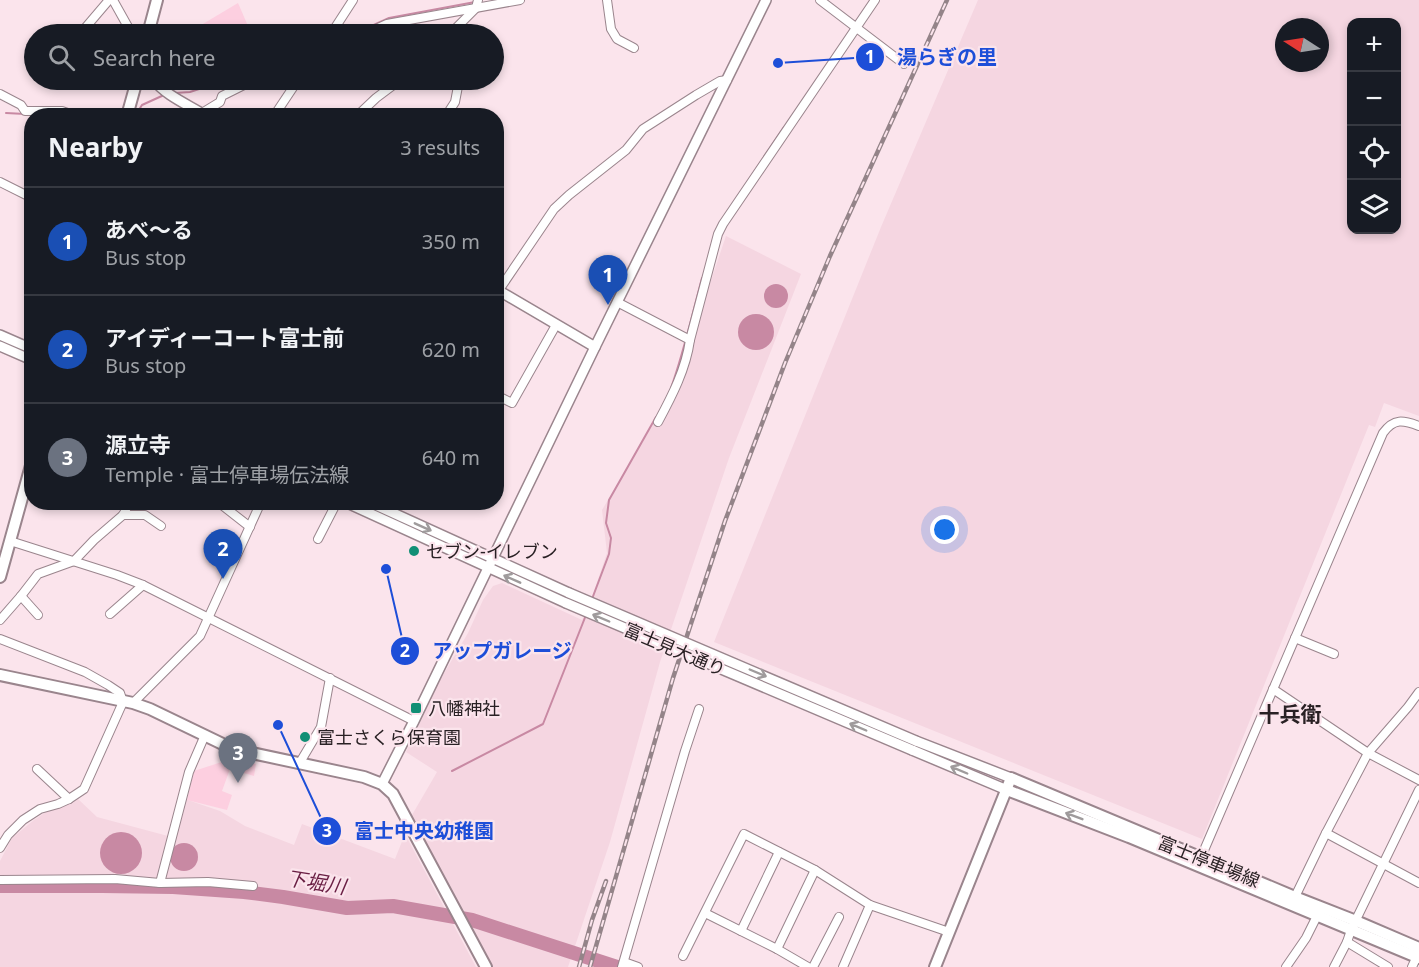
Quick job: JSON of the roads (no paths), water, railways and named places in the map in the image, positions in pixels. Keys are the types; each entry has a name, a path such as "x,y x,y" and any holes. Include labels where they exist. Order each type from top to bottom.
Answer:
{"main road":[{"path":"151,24 157,0"},
{"path":"129,108 134,90"},
{"path":"0,577 24,491"},
{"path":"0,675 150,709 233,749 364,777 382,784 393,794 486,967"},
{"path":"935,967 1011,778"},
{"name":"富士停車場線","path":"1011,778 1199,862 1353,925 1417,957"},
{"name":"富士停車場線","path":"1006,790 1199,862"},
{"name":"富士停車場線","path":"1293,901 1317,916 1353,925"}],"street":[{"path":"89,24 111,0 126,24"},
{"path":"337,24 353,0"},
{"path":"387,24 477,4 520,0"},
{"path":"607,0 611,29 616,39 634,48"},
{"path":"382,784 594,347 766,0"},
{"path":"820,0 904,64"},
{"path":"658,422 676,389 688,353 718,234 723,224 875,0"},
{"path":"459,24 477,4"},
{"path":"504,280 554,209 569,195 626,150 643,129 720,81 727,80"},
{"path":"164,90 193,108"},
{"path":"212,108 220,102 222,96 234,90"},
{"path":"279,108 291,90"},
{"path":"365,108 387,90"},
{"path":"451,108 457,90"},
{"path":"0,94 21,105 24,110"},
{"path":"0,182 24,194"},
{"path":"504,293 594,347"},
{"path":"617,303 690,340"},
{"path":"504,399 512,403 556,325"},
{"path":"0,335 24,346"},
{"path":"0,346 24,356"},
{"path":"1199,862 1383,433 1388,425 1394,422 1402,421 1419,426"},
{"path":"0,620 38,574 74,561 126,510"},
{"path":"228,510 250,527"},
{"path":"0,848 8,835 23,820 84,789 128,703 200,636 257,510"},
{"path":"318,539 333,510"},
{"name":"富士見大通り","path":"362,510 566,603 914,746 1011,778"},
{"name":"富士見大通り","path":"387,510 914,746 1006,790"},
{"path":"123,515 145,515 161,526"},
{"path":"10,541 143,585 414,721"},
{"path":"110,614 143,585"},
{"path":"21,596 38,615"},
{"path":"1295,638 1334,654"},
{"path":"0,639 85,672 120,693 128,703"},
{"path":"299,764 321,727 330,678"},
{"path":"1273,689 1368,753 1419,780"},
{"path":"1293,901 1368,753 1419,692"},
{"path":"638,967 623,964 699,709"},
{"path":"160,883 189,772 206,735"},
{"path":"37,770 69,798"},
{"path":"1334,967 1419,790"},
{"path":"1326,833 1419,883"},
{"path":"683,956 744,834 815,870 870,905 949,932"},
{"path":"741,931 779,852"},
{"path":"777,949 815,870"},
{"path":"0,880 115,879 253,886"},
{"path":"843,967 870,905"},
{"path":"705,913 808,967"},
{"path":"1286,967 1306,938 1317,916"},
{"path":"813,967 839,917"},
{"path":"1347,942 1388,967"}],"waterway":[{"path":"376,24 389,18 475,2"},
{"path":"175,93 196,90"},
{"path":"140,108 164,95"},
{"path":"6,113 24,114"},
{"path":"721,222 784,127"},
{"path":"671,388 702,278"},
{"path":"592,599 609,554 611,538 606,523 609,500 656,417"},
{"path":"452,771 543,724 586,615"},
{"name":"下堀川","path":"0,886 173,887 244,892 347,908 393,906 472,920 617,967"}],"railway":[{"path":"590,967 673,678 725,521 785,363 830,256 947,0"},
{"path":"579,967 606,881"}],"place":[{"name":"湯らぎの里","path":"778,63"},
{"name":"あべ〜る","path":"608,305"},
{"name":"セブン-イレブン","path":"414,551"},
{"name":"アップガレージ","path":"386,569"},
{"name":"アイディーコート富士前","path":"223,579"},
{"name":"八幡神社","path":"416,708"},
{"name":"富士中央幼稚園","path":"278,725"},
{"name":"富士さくら保育園","path":"305,737"},
{"name":"源立寺","path":"238,783"}],"district":[{"name":"十兵衛","path":"1290,714"}]}
